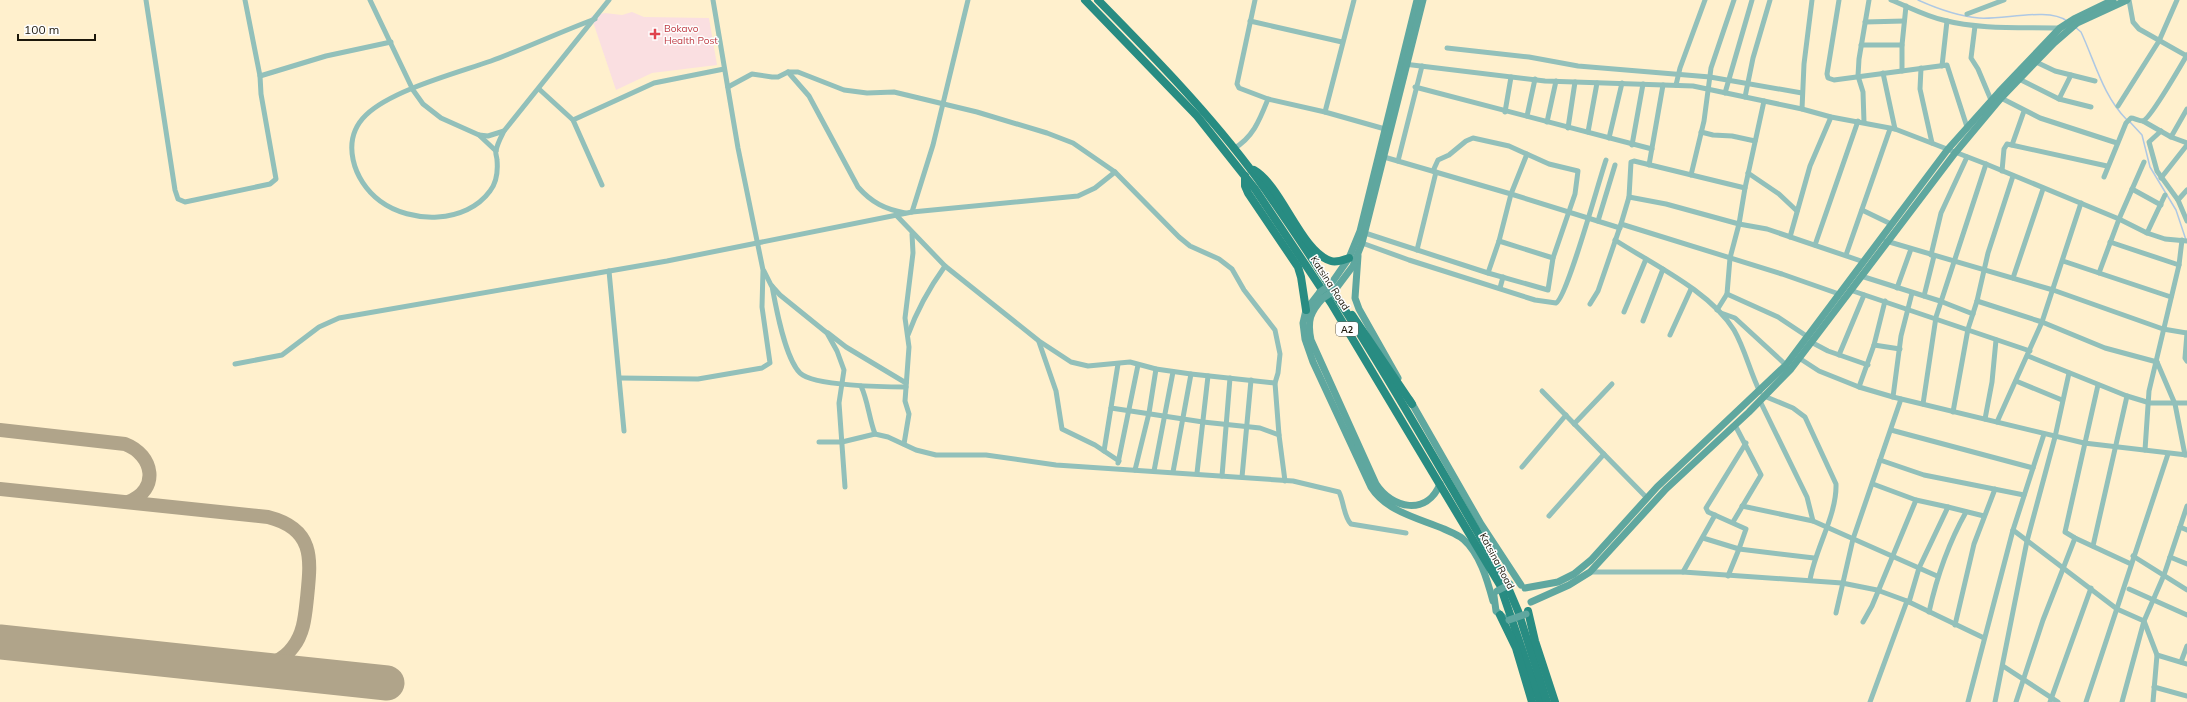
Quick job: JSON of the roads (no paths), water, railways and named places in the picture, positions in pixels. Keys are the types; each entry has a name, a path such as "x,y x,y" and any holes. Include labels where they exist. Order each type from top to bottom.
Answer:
{"highway":[{"name":"Katsina Road","path":"1085,0 1197,116 1245,176 1331,303 1500,585 1540,702"},
{"name":"Katsina Road","path":"1098,0 1174,79 1248,167 1340,304 1504,578 1518,611 1547,702"},
{"path":"1248,167 1260,174 1267,182 1303,234 1321,255 1331,261 1340,261 1349,258"},
{"path":"1245,176 1245,186 1248,193 1298,267 1306,310"},
{"path":"1340,304 1349,310 1359,323 1412,404"},
{"path":"1527,613 1555,702"},
{"path":"1500,615 1516,648 1532,702"}],"main road":[{"path":"1358,256 1355,298 1359,309 1481,524 1530,597 1531,602 1527,613 1509,620 1496,611 1487,576 1462,538 1394,508 1376,495 1313,362 1305,339 1303,323 1306,310 1351,270 1358,256 1384,157 1405,64 1417,0"},
{"path":"1333,287 1349,258 1360,231 1385,129 1423,0"},
{"path":"2075,21 2128,0"},
{"path":"1531,602 1569,585 1590,572 1666,489 1735,424 1799,358 1839,294 1948,149 1967,127 1991,100 2065,27 2110,1"},
{"path":"1493,601 1497,591 1510,584 1515,583 1523,586 1558,582 1574,574 1591,560 1646,498 1761,396 1786,365 1810,340 1850,290 1886,241 1955,153 2001,98 2036,62 2065,27"},
{"path":"1322,295 1308,320 1311,340 1376,484 1388,498 1406,506 1426,502 1432,498 1440,484"}],"street":[{"path":"146,0 175,190 180,201 184,202 270,184 276,181 277,172 245,0"},
{"path":"370,0 413,90 423,104 434,113 479,135 496,151"},
{"path":"594,19 492,61 413,90 374,108 358,125 353,135 351,151 357,173 369,191 380,201 394,209 414,215 445,217 459,213 483,199 495,183 497,171 496,151 504,131 539,89 609,0"},
{"path":"620,378 698,379 766,367 770,359 762,307 763,270 724,70 713,0"},
{"path":"910,213 942,105 968,0"},
{"path":"1255,0 1238,87 1268,99 1325,112 1385,129"},
{"path":"1325,112 1354,0"},
{"path":"1676,86 1678,73 1705,0"},
{"path":"1691,175 1701,132 1711,68 1734,0"},
{"path":"1725,93 1752,0"},
{"path":"1745,97 1747,84 1770,0"},
{"path":"1802,109 1802,93 1812,0"},
{"path":"1839,0 1827,74 1828,78 1834,80 1947,65 1967,127"},
{"path":"1815,245 1861,122 1863,92 1858,76 1861,45 1869,0"},
{"path":"1891,0 1947,21 1975,26 2065,27"},
{"path":"1967,14 2004,0"},
{"path":"2128,0 2133,22 2136,26 2187,55 2161,99 2143,120"},
{"path":"2118,106 2159,40 2177,0"},
{"path":"1902,71 1902,45 1906,6"},
{"path":"1250,21 1342,42"},
{"path":"1865,22 1904,21"},
{"path":"1942,66 1947,21"},
{"path":"1975,26 1971,58 1978,69 1991,100"},
{"path":"260,76 326,56 391,42"},
{"path":"1861,45 1902,45"},
{"path":"1447,48 1528,57 1578,66 1678,73 1710,77 1802,93"},
{"path":"2036,62 2055,71 2095,81"},
{"path":"1405,64 1556,81 1663,85 1708,89 1802,109 1831,117 1893,129 1986,164 2043,189 2119,219 2147,233 2165,239 2184,240 2163,329 2157,362 2149,391 2150,403 2145,450"},
{"path":"1398,161 1415,87 1422,66"},
{"path":"1920,68 1920,89 1932,143"},
{"path":"573,120 654,83 724,70"},
{"path":"728,87 752,74 778,77 788,72 804,73 844,90 867,93 894,92 942,105 977,112 1073,143 1115,172 1179,237 1190,246 1219,259 1232,268 1244,290 1274,330 1280,354 1278,373 1275,383 1279,435 1285,481"},
{"path":"788,72 809,96 858,187 865,196 877,205 910,213"},
{"path":"1846,256 1893,129 1884,73"},
{"path":"2059,99 2071,75"},
{"path":"1505,112 1512,77"},
{"path":"1527,116 1534,79"},
{"path":"2020,79 2059,99 2092,107"},
{"path":"1547,122 1556,81"},
{"path":"1568,128 1575,82"},
{"path":"1588,132 1597,82"},
{"path":"1609,138 1622,83"},
{"path":"1632,145 1643,84"},
{"path":"1649,165 1663,85"},
{"path":"1415,87 1505,112 1527,116 1632,145 1652,149"},
{"path":"539,89 573,120 602,185"},
{"path":"2001,98 2024,111 2047,121 2117,143"},
{"path":"1233,149 1247,139 1255,128 1268,99"},
{"path":"1719,312 1727,294 1730,258 1739,224 1748,173 1764,101"},
{"path":"2170,137 2187,109"},
{"path":"2012,145 2024,111"},
{"path":"1790,237 1810,166 1831,117"},
{"path":"2104,177 2107,166 2128,121 2143,120 2170,137 2187,144 2161,178"},
{"path":"479,135 488,136 504,131"},
{"path":"2161,131 2149,142 2155,166 2161,178 2178,200 2187,221"},
{"path":"1701,132 1755,141"},
{"path":"1365,232 1417,250 1546,291 1550,287 1553,258 1568,212 1576,194 1578,171 1549,164 1509,146 1473,138 1466,141 1449,156 1438,160 1434,171 1417,250"},
{"path":"2002,171 2005,146 2007,144 2107,166"},
{"path":"1488,273 1499,241 1511,194 1527,154"},
{"path":"1384,157 1598,221 1621,226 1730,258 1839,294"},
{"path":"1924,296 1941,213 1967,157"},
{"path":"1362,243 1409,260 1535,300 1551,303 1558,302 1572,267 1606,160"},
{"path":"1590,304 1598,291 1621,226 1629,197 1631,162 1745,188"},
{"path":"2099,273 2119,219 2144,162"},
{"path":"1923,404 1936,317 1940,301 1986,164"},
{"path":"1598,221 1615,165"},
{"path":"235,364 282,355 319,327 339,318 609,272 896,215 1078,196 1095,188 1115,172"},
{"path":"1748,173 1779,194 1797,211"},
{"path":"1953,412 1968,329 1985,271 1988,253 2013,176"},
{"path":"2012,278 2043,189"},
{"path":"2132,189 2161,205"},
{"path":"2178,200 2187,190"},
{"path":"2147,233 2165,195"},
{"path":"1629,197 1666,204 1739,224 1767,229 1864,262"},
{"path":"1997,422 2042,322 2080,203"},
{"path":"1862,210 1891,224"},
{"path":"896,215 945,266 1039,341 1071,362 1088,366 1130,362 1173,372 1275,383"},
{"path":"904,444 910,414 905,401 908,336 905,318 913,253 912,233"},
{"path":"1615,240 1663,269 1691,289 1719,312 1735,334 1761,396 1807,497 1813,521"},
{"path":"1499,241 1553,258"},
{"path":"1886,241 2053,290 2163,329 2187,333 2185,358 2187,361"},
{"path":"2110,242 2179,265"},
{"path":"1897,288 1911,249"},
{"path":"1624,312 1646,259"},
{"path":"2062,261 2171,296"},
{"path":"908,336 913,321 929,290 945,266"},
{"path":"1642,321 1663,269"},
{"path":"763,270 771,285 782,332 797,370 810,380 860,386 906,385"},
{"path":"609,272 624,431"},
{"path":"1861,276 1940,301 1973,314"},
{"path":"1500,288 1503,277"},
{"path":"771,285 792,307 827,333 846,347 906,385"},
{"path":"1670,335 1691,289"},
{"path":"1850,290 1936,317 1968,329 2029,353 2069,373 2127,396 2150,403 2187,403"},
{"path":"1893,397 1900,349 1912,293"},
{"path":"1727,294 1778,317 1810,340 1839,355 1868,365"},
{"path":"1839,355 1864,295"},
{"path":"1859,387 1868,365 1885,301"},
{"path":"1977,301 2042,322 2105,348 2157,362"},
{"path":"1719,312 1731,315 1786,365"},
{"path":"1735,334 1743,327"},
{"path":"827,333 837,351 844,370 839,403 845,488"},
{"path":"1985,419 1992,382 1996,340"},
{"path":"1039,341 1056,391 1060,427 1069,434 1104,451 1118,461"},
{"path":"1874,345 1900,349"},
{"path":"837,351 846,347"},
{"path":"1799,358 1809,366 1859,387 1893,397 2084,443 2186,455 2175,404 2157,362"},
{"path":"1104,451 1118,364"},
{"path":"1117,468 1138,365"},
{"path":"1135,470 1149,413 1156,369"},
{"path":"1154,471 1166,416 1173,372"},
{"path":"1995,702 2026,541 2055,437 2069,373"},
{"path":"1173,472 1184,419 1190,374"},
{"path":"1198,473 1208,376"},
{"path":"1222,476 1230,378"},
{"path":"1242,477 1251,380"},
{"path":"2016,381 2062,400"},
{"path":"1574,424 1612,384"},
{"path":"2098,385 2065,530 2068,534 2075,538 2131,564"},
{"path":"860,386 865,396 869,417 875,434"},
{"path":"1542,391 1646,498"},
{"path":"1761,396 1793,408 1805,417 1836,484 1836,491 1827,527 1814,558 1810,580"},
{"path":"2093,546 2114,447 2127,396"},
{"path":"1836,613 1853,539 1901,399"},
{"path":"1111,408 1129,409 1203,422 1260,428 1279,435"},
{"path":"1522,467 1566,416"},
{"path":"1733,522 1762,475 1735,424"},
{"path":"1890,430 2033,468"},
{"path":"819,442 842,442 875,434 904,444 916,450 936,455 986,455 1056,465 1198,473 1285,481 1339,492 1344,504 1347,519 1351,524 1406,533"},
{"path":"1968,702 2013,530 2044,434"},
{"path":"1728,576 1746,531 1733,522 1706,511 1706,508 1746,443"},
{"path":"1549,516 1604,454"},
{"path":"2086,702 2133,556 2168,454"},
{"path":"1880,460 1924,475 2024,495"},
{"path":"1873,484 1916,500 1984,516"},
{"path":"1955,625 1974,544 1995,489"},
{"path":"1862,622 1893,556 1916,500"},
{"path":"1742,506 1813,521 1937,576"},
{"path":"2122,702 2144,621 2164,575 2187,506"},
{"path":"1870,702 1908,602 1919,568 1948,507"},
{"path":"1929,612 1937,576 1953,535 1966,512"},
{"path":"1683,572 1715,515"},
{"path":"2180,527 2187,530"},
{"path":"2013,530 2117,609 2144,621 2157,655 2153,702"},
{"path":"1703,538 1739,549 1814,558"},
{"path":"2016,702 2062,567 2075,538"},
{"path":"2133,556 2187,590"},
{"path":"2170,557 2187,564"},
{"path":"1590,572 1683,572 1842,583 1877,590 1908,602 1984,638"},
{"path":"2050,700 2091,588"},
{"path":"2129,590 2153,599 2187,615"},
{"path":"2181,662 2187,646"},
{"path":"2157,655 2187,664"},
{"path":"2003,666 2050,700 2058,702"},
{"path":"2154,687 2187,696"}],"waterway":[{"path":"1918,0 1948,12 1963,16 1989,18 2038,14 2059,17 2067,21"},
{"path":"2075,27 2081,32 2106,90 2119,111 2127,120"},
{"path":"2130,122 2142,135 2150,167 2176,210 2186,240"}],"place":[{"name":"Bokavo Health Post","path":"655,34"}]}
